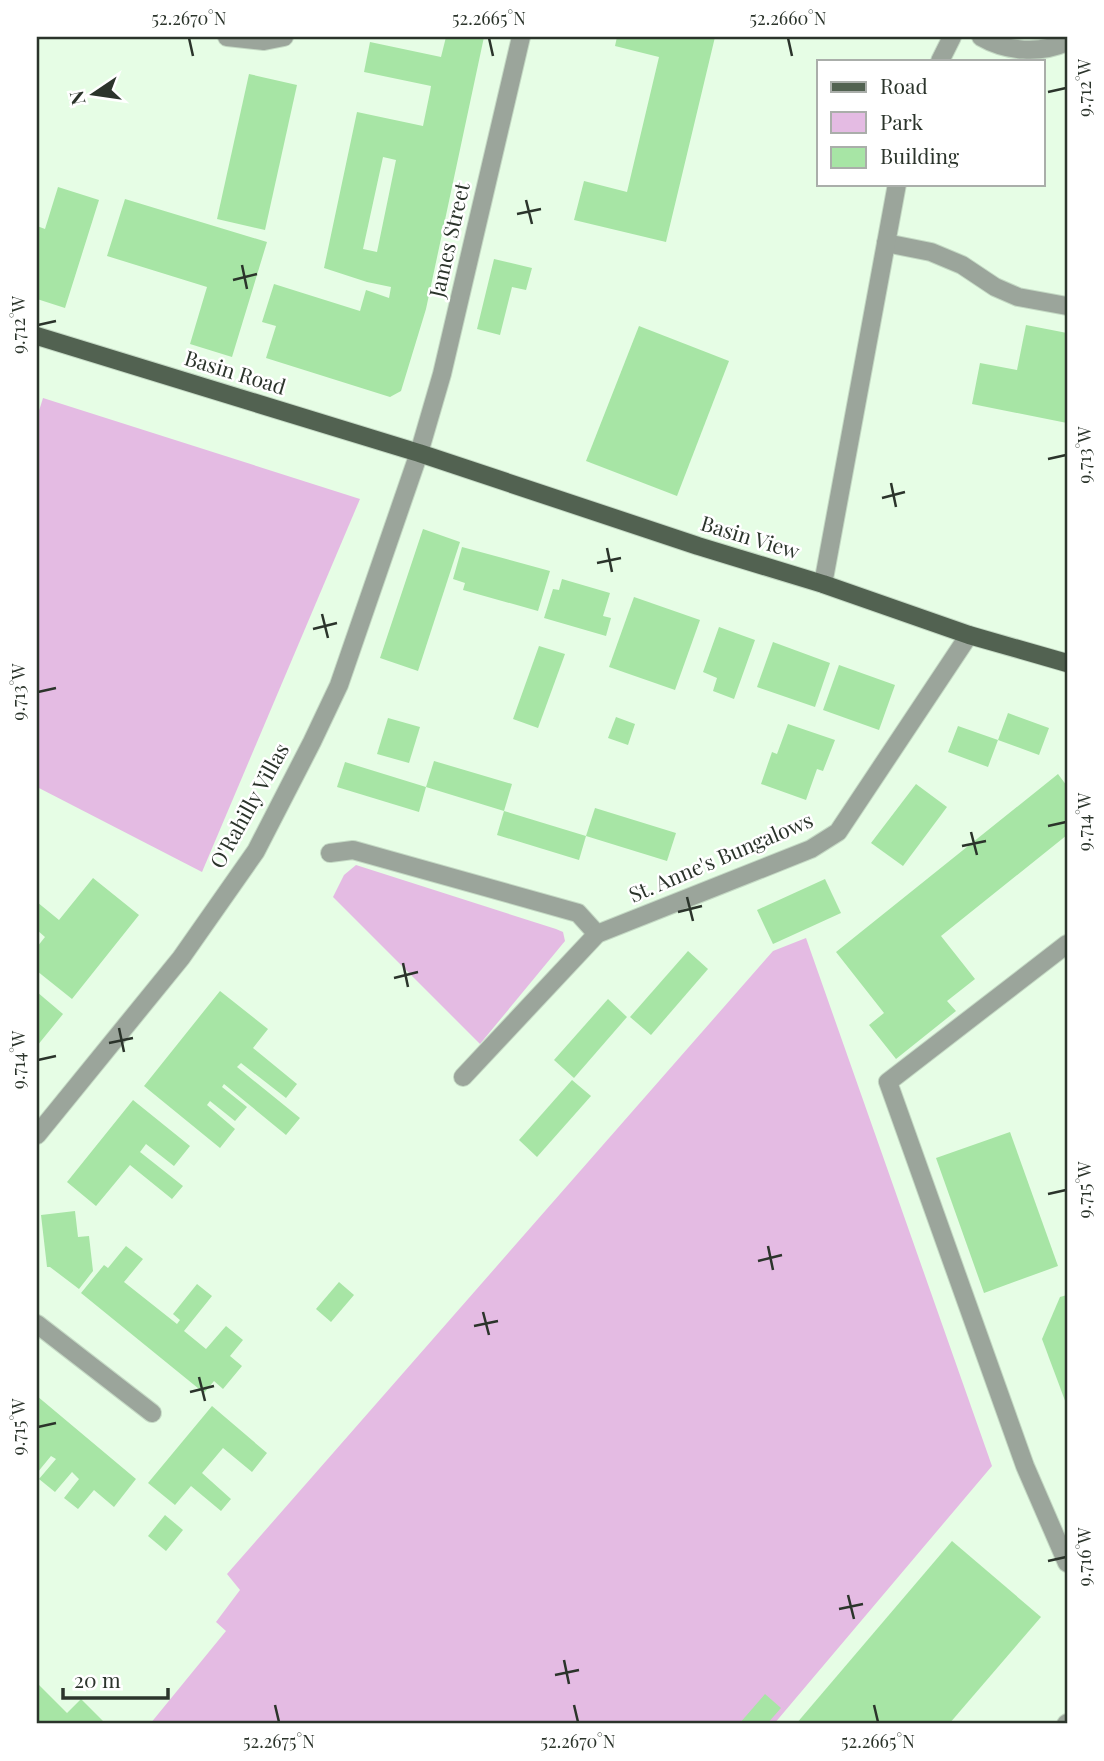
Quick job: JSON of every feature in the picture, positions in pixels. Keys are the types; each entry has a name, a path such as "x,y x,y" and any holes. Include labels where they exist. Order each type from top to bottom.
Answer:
{"main road":[{"name":"Basin Road","path":"37,336 419,453"},
{"name":"Basin View","path":"419,453 685,542 823,584 969,635 1067,663"}],"street":[{"path":"227,37 264,41 284,37"},
{"name":"James Street","path":"419,453 442,374 521,37"},
{"path":"940,60 952,37"},
{"path":"981,37 1018,50 1053,48 1067,42"},
{"path":"823,584 897,186"},
{"path":"886,243 931,252 961,265 1018,297 1067,306"},
{"name":"O'Rahilly Villas","path":"37,1135 181,958 256,851 339,685 419,453"},
{"name":"St. Anne's Bungalows","path":"463,1077 597,934 811,849 838,832 969,635"},
{"path":"330,853 354,850 578,913 597,934"},
{"path":"1067,944 888,1082 1025,1466 1067,1563"},
{"path":"37,1324 152,1413"}],"green space":[{"path":"43,398 360,499 202,872 37,787 37,417"},
{"path":"356,865 556,929 563,932 565,941 480,1044 333,897 344,875"},
{"path":"806,938 992,1466 774,1724 150,1724 226,1631 216,1622 240,1590 227,1574 773,951"}],"building":[{"path":"446,37 484,37 426,309 401,391 390,397 266,358 276,326 262,322 274,284 360,311 366,290 389,298 391,287 324,268 357,112 423,126 430,92 431,86 364,72 370,42 441,57","holes":["383,157 396,160 377,252 363,249"]},
{"path":"617,37 715,37 666,242 574,220 584,181 627,192 659,57 615,46"},
{"path":"249,74 297,85 265,230 217,219"},
{"path":"58,187 99,200 65,308 37,299 37,226 45,229"},
{"path":"125,199 267,242 232,357 190,344 207,287 107,256"},
{"path":"494,259 532,268 526,290 512,287 500,335 477,329"},
{"path":"1026,325 1067,333 1067,423 972,404 980,363 1017,370"},
{"path":"639,326 729,361 677,496 586,461"},
{"path":"423,529 460,542 418,671 380,658"},
{"path":"462,547 550,571 538,611 463,590 465,583 453,579"},
{"path":"562,579 610,593 603,616 611,618 606,636 544,618 553,589 559,590"},
{"path":"634,597 700,620 675,690 609,667"},
{"path":"719,627 755,640 734,699 713,691 717,678 703,672"},
{"path":"773,642 830,663 815,707 757,687"},
{"path":"539,646 565,654 538,728 513,719"},
{"path":"839,665 895,685 879,730 823,710"},
{"path":"1008,713 1049,728 1039,755 998,740"},
{"path":"616,717 635,724 628,745 608,738"},
{"path":"388,718 420,727 409,763 377,754"},
{"path":"788,724 835,740 823,771 817,769 806,800 761,784 772,752 777,754"},
{"path":"958,726 998,740 988,767 948,752"},
{"path":"434,761 512,784 504,811 426,787"},
{"path":"345,762 426,787 419,812 337,787"},
{"path":"1058,774 1067,786 1067,835 941,936 975,979 947,1001 956,1011 896,1059 869,1025 884,1013 836,952"},
{"path":"916,784 947,807 903,866 871,843"},
{"path":"595,808 676,833 667,861 586,836"},
{"path":"504,811 586,836 579,860 497,835"},
{"path":"93,878 139,915 72,999 37,971 37,947 45,937 37,930 37,902 59,920"},
{"path":"825,879 841,913 773,944 757,910"},
{"path":"688,951 708,969 651,1035 630,1017"},
{"path":"220,991 268,1029 253,1048 297,1084 286,1098 241,1063 237,1067 300,1118 286,1135 224,1084 222,1087 247,1107 235,1121 210,1101 207,1105 235,1129 220,1148 144,1086"},
{"path":"37,992 63,1014 37,1046"},
{"path":"608,999 627,1017 574,1078 554,1060"},
{"path":"572,1080 591,1096 537,1157 519,1140"},
{"path":"133,1100 190,1146 174,1166 146,1144 140,1152 183,1186 172,1199 130,1165 96,1206 67,1182"},
{"path":"1010,1132 1058,1266 984,1293 936,1158"},
{"path":"75,1211 78,1237 89,1236 93,1271 79,1289 47,1267 41,1215"},
{"path":"126,1246 143,1259 124,1282 177,1324 180,1320 173,1314 197,1284 212,1296 184,1331 206,1349 226,1326 243,1340 230,1356 242,1366 223,1389 214,1381 204,1393 81,1293 104,1265 108,1268"},
{"path":"339,1282 354,1295 331,1322 316,1309"},
{"path":"1067,1295 1067,1406 1042,1339 1060,1297"},
{"path":"37,1396 136,1479 114,1507 94,1490 78,1509 64,1498 79,1479 72,1472 55,1492 39,1479 56,1459 51,1456 37,1473"},
{"path":"212,1406 267,1453 252,1472 223,1448 202,1473 231,1499 221,1511 191,1486 175,1505 148,1483"},
{"path":"165,1515 183,1530 166,1551 148,1536"},
{"path":"952,1541 1041,1617 949,1724 796,1724"},
{"path":"37,1683 67,1713 81,1699 106,1724 37,1724"},
{"path":"765,1694 781,1708 767,1724 739,1724"}]}
